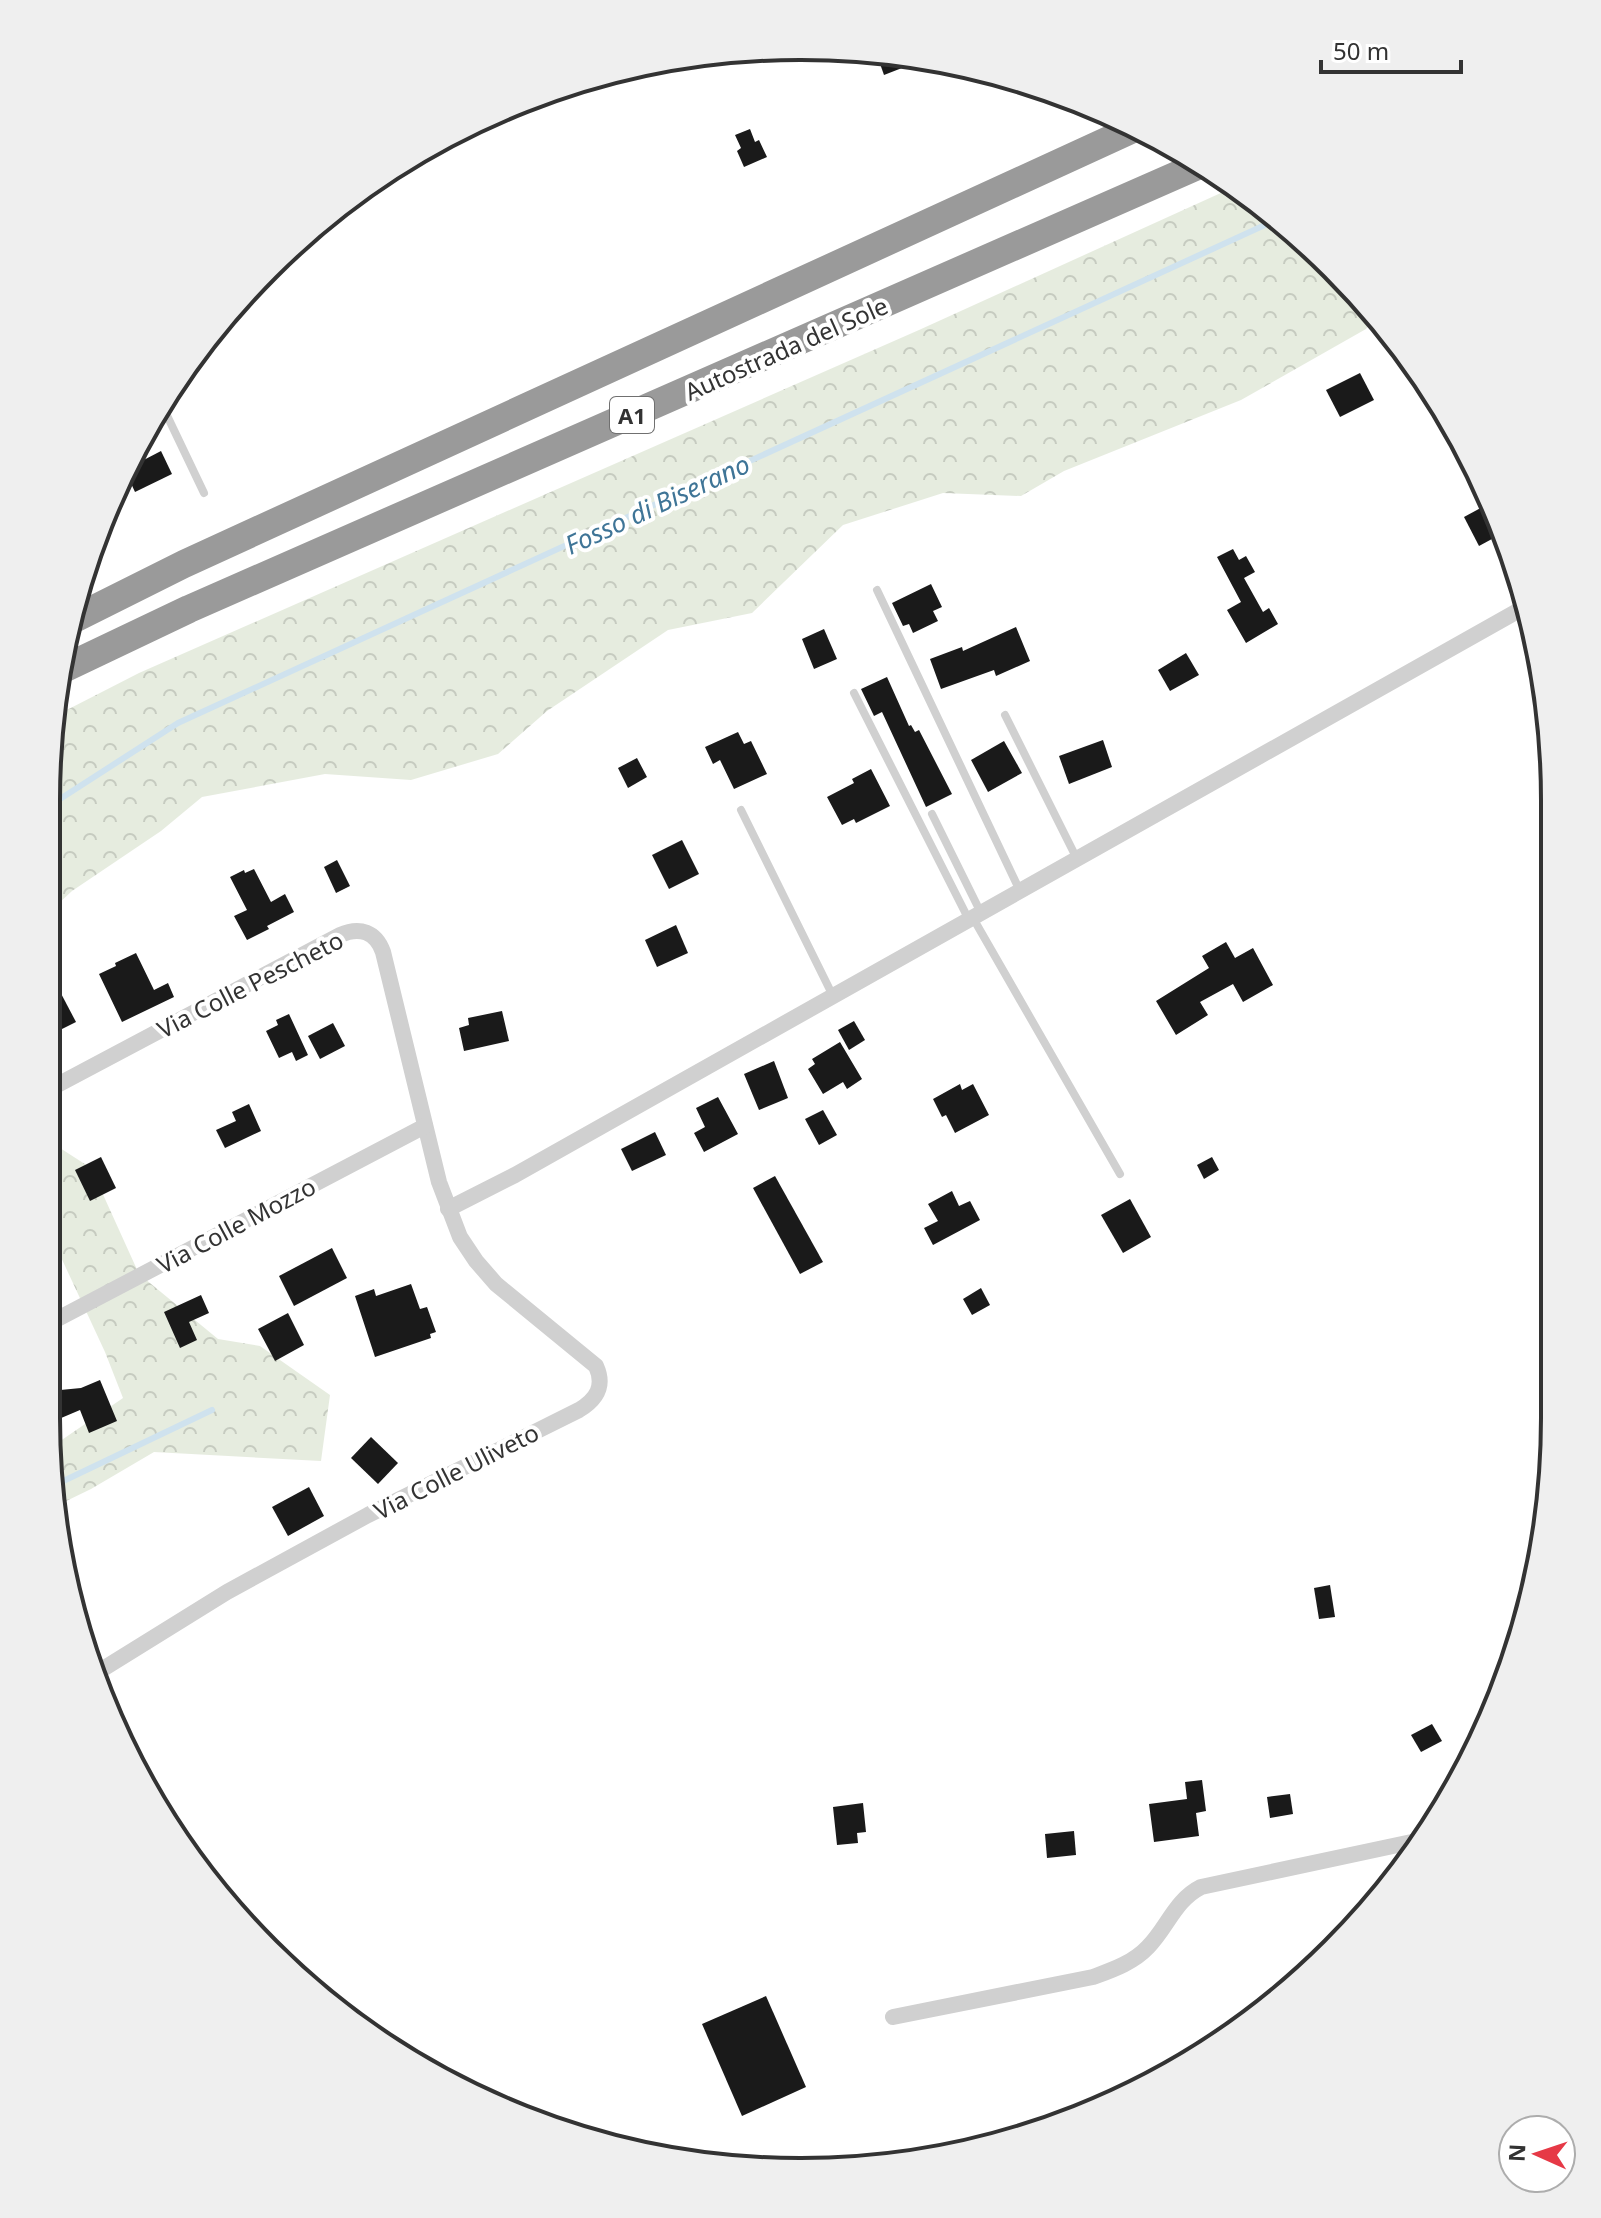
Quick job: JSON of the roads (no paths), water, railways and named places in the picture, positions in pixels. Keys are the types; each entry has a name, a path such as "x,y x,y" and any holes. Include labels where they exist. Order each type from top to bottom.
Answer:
{"highway":[{"name":"A1","path":"84,614 184,564 1123,134"},
{"name":"Autostrada del Sole","path":"73,664 189,609 1188,170"}],"street":[{"path":"448,1209 515,1175 1517,612"},
{"name":"Via Colle Pescheto","path":"60,1084 340,935 359,931 373,936 381,947 448,1209"},
{"name":"Via Colle Mozzo","path":"60,1318 425,1126"},
{"name":"Via Colle Uliveto","path":"104,1668 227,1592 368,1515 579,1410 597,1395 601,1382 596,1366 496,1284 468,1250 448,1209"},
{"path":"893,2017 1093,1977 1142,1953 1183,1899 1201,1887 1406,1843"}],"lane":[{"path":"168,417 204,493"},
{"path":"877,590 1020,891"},
{"path":"854,693 974,917 1120,1174"},
{"path":"1005,715 1077,859"},
{"path":"741,810 833,996"},
{"path":"932,814 974,917"}],"waterway":[{"name":"Fosso di Biserano","path":"60,799 178,723 1265,225"},
{"path":"63,1481 212,1410"}]}
